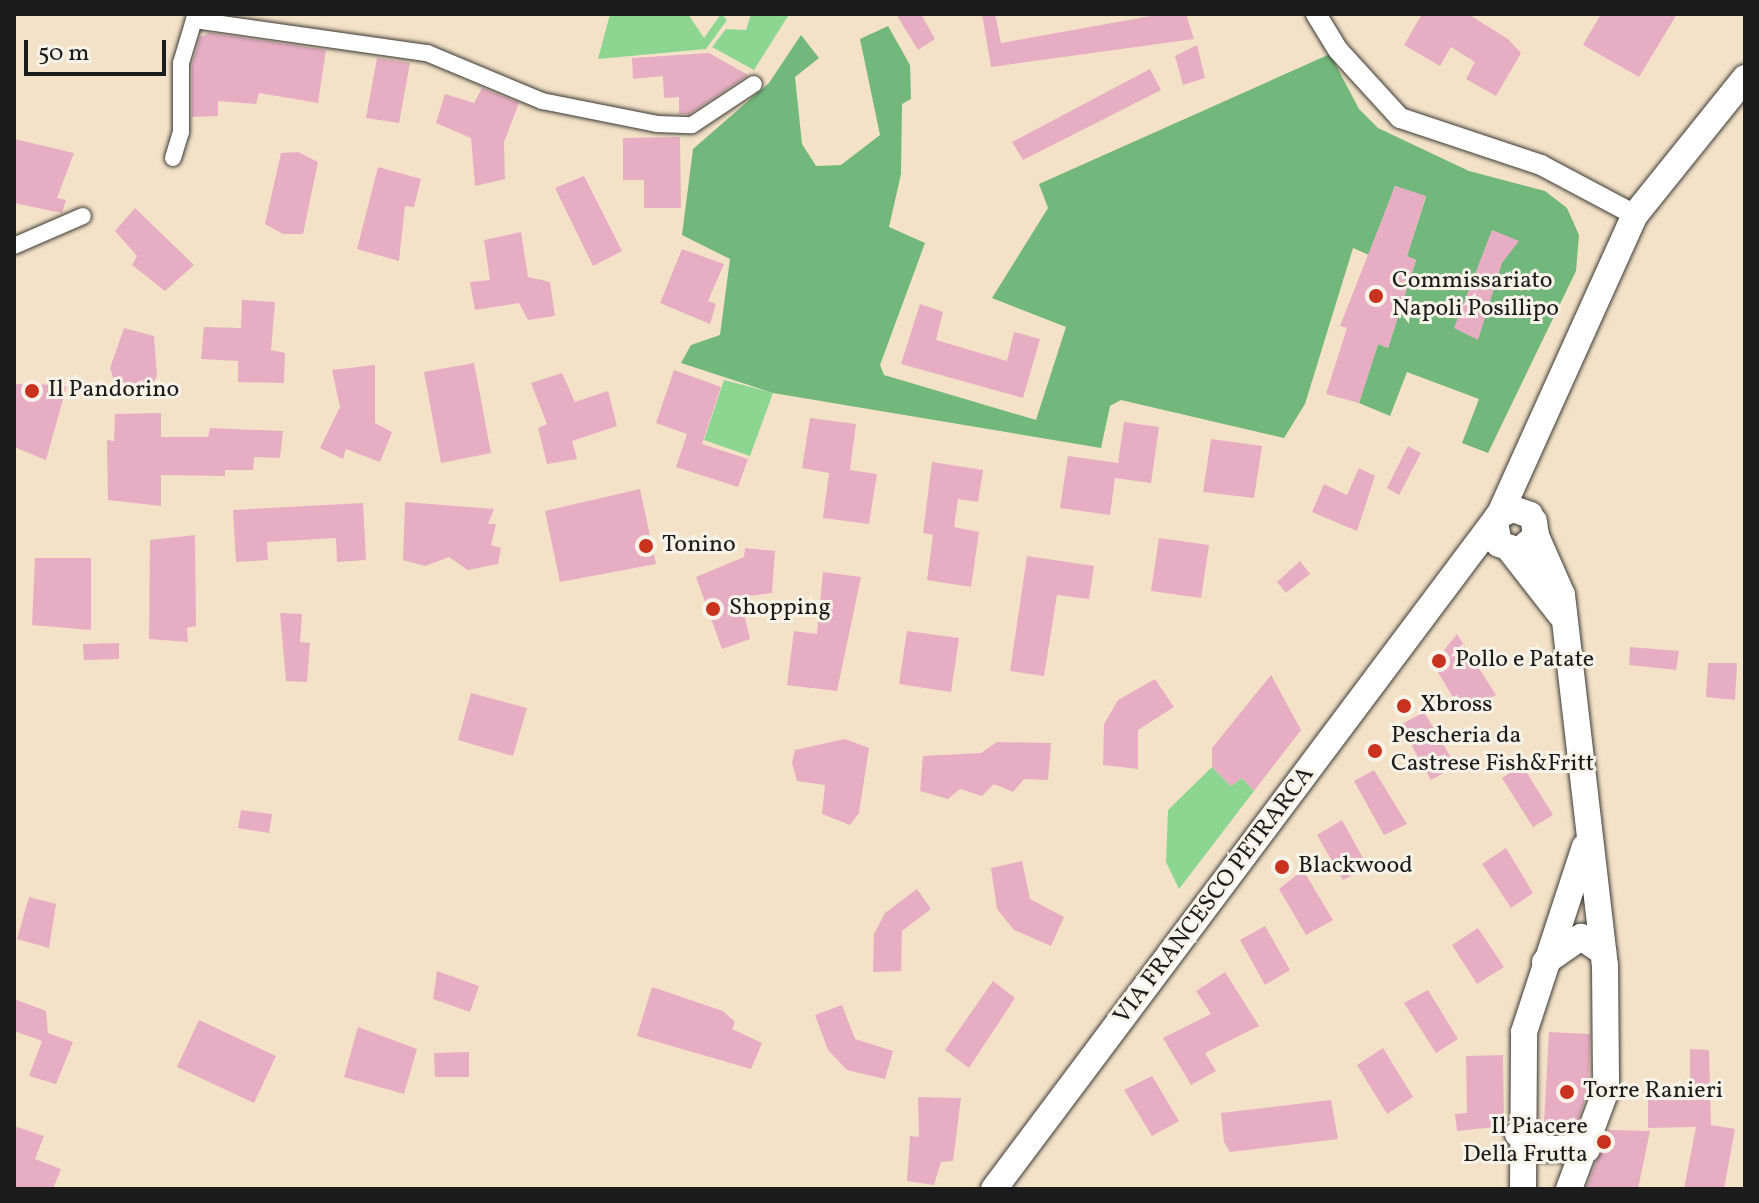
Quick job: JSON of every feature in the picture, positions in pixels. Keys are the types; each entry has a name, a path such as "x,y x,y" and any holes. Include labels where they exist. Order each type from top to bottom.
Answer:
{"street":[{"path":"1316,14 1338,50 1400,118 1541,165 1635,215"},
{"path":"173,158 181,132 181,63 194,20 427,53 566,108 657,124 692,125 754,84"},
{"name":"VIA FRANCESCO PETRARCA","path":"994,1189 1496,520 1635,215 1745,78"},
{"path":"14,246 83,216"},
{"path":"1521,470 1533,525 1555,570 1566,628 1603,952 1606,1090 1587,1149 1569,1189"},
{"path":"1533,525 1513,509 1496,520 1495,537 1509,550 1566,628"},
{"name":"VIA FRANCESCO PETRARCA","path":"1436,602 1509,550 1533,525"},
{"path":"1523,1189 1518,1134 1524,1032 1588,840"},
{"path":"1545,962 1581,937 1603,952"},
{"path":"1518,1134 1545,1149 1587,1149"}],"green space":[{"path":"610,14 688,14 704,38 721,14 727,20 706,49 598,59"},
{"path":"751,14 788,16 754,70 712,47 726,29 746,30"},
{"path":"888,26 910,65 911,99 902,104 901,174 889,227 925,243 880,365 884,375 1036,420 1066,327 992,298 1048,208 1039,184 1330,54 1359,109 1378,128 1469,171 1545,191 1567,208 1579,235 1576,271 1488,453 1462,443 1479,399 1407,372 1390,416 1359,403 1378,344 1388,348 1416,260 1407,256 1426,197 1395,186 1369,255 1353,248 1305,404 1284,438 1121,400 1110,406 1101,448 773,393 681,363 691,345 720,335 730,259 682,235 693,149 769,83 801,35 819,58 795,77 802,144 816,166 841,165 880,135 860,39"},
{"path":"724,380 773,393 750,456 704,440"},
{"path":"1212,767 1231,786 1242,778 1254,791 1179,889 1166,862 1168,810"}],"building":[{"path":"896,14 921,14 935,39 918,50"},
{"path":"982,14 995,14 1001,43 1162,14 1186,14 1194,39 991,67"},
{"path":"1422,14 1468,14 1508,39 1521,53 1496,96 1466,79 1475,62 1451,47 1440,66 1404,45"},
{"path":"1601,14 1677,14 1639,77 1583,45"},
{"path":"209,33 326,50 318,103 259,93 256,104 218,101 218,116 192,117 192,65 200,37"},
{"path":"1197,45 1205,78 1183,85 1175,56"},
{"path":"709,53 748,75 689,114 679,114 679,97 664,98 663,76 633,79 632,58"},
{"path":"377,58 410,63 399,123 366,118"},
{"path":"1150,69 1161,90 1023,160 1012,142"},
{"path":"482,88 519,103 504,142 505,179 475,186 471,138 436,123 445,94 474,103"},
{"path":"680,137 681,208 644,208 644,180 623,180 623,138"},
{"path":"14,139 74,153 57,198 66,200 62,213 14,203"},
{"path":"298,152 318,162 303,234 283,234 265,224 281,153"},
{"path":"378,167 421,179 414,207 405,206 399,261 357,249"},
{"path":"584,176 622,251 593,266 555,188"},
{"path":"1395,186 1426,196 1407,256 1416,260 1388,348 1378,344 1359,403 1326,394 1347,328 1340,326"},
{"path":"135,208 194,265 165,291 132,265 137,256 115,231"},
{"path":"1492,230 1519,241 1502,263 1478,340 1454,328"},
{"path":"521,232 528,277 550,282 555,316 528,320 519,303 475,310 470,282 490,280 484,240"},
{"path":"682,249 724,264 708,301 716,304 710,324 660,303"},
{"path":"242,300 275,302 271,350 285,353 284,383 238,382 238,361 201,359 204,327 241,328"},
{"path":"920,304 943,312 936,340 1007,361 1014,332 1040,339 1023,398 901,364"},
{"path":"124,328 154,336 157,376 149,389 114,380 110,368"},
{"path":"474,363 491,453 441,463 424,372"},
{"path":"375,365 375,423 392,432 380,462 346,449 343,459 320,448 340,407 332,370"},
{"path":"674,370 721,387 702,444 748,459 738,487 676,467 687,434 656,423"},
{"path":"562,373 575,402 608,391 617,426 572,441 577,459 547,464 538,428 547,424 531,383"},
{"path":"14,384 67,385 46,460 14,447"},
{"path":"161,413 161,437 208,437 210,428 283,431 280,458 254,457 253,470 225,470 225,476 161,475 161,506 108,500 107,440 114,441 115,414"},
{"path":"810,418 856,424 850,470 877,474 869,524 823,518 829,473 802,468"},
{"path":"1124,422 1159,427 1151,483 1115,478 1110,515 1060,508 1068,456 1118,463"},
{"path":"1211,439 1262,446 1254,498 1203,492"},
{"path":"1408,446 1421,453 1399,495 1387,488"},
{"path":"932,462 983,470 978,502 958,499 954,527 979,532 971,587 927,580 933,535 923,533"},
{"path":"1359,468 1375,476 1357,531 1312,512 1324,484 1347,495"},
{"path":"640,489 656,564 560,582 545,511"},
{"path":"405,502 494,509 488,524 496,524 491,545 501,548 498,564 468,570 449,557 425,566 403,560"},
{"path":"363,503 366,560 337,562 336,538 267,542 268,560 236,562 233,510"},
{"path":"195,535 196,626 187,628 188,642 149,639 150,540"},
{"path":"1159,538 1209,545 1201,598 1151,591"},
{"path":"745,548 775,551 772,593 740,597 750,639 722,649 696,577 744,557"},
{"path":"1027,556 1094,566 1089,599 1057,595 1044,676 1010,671"},
{"path":"35,558 91,558 91,630 32,625"},
{"path":"1300,561 1310,574 1286,593 1277,582"},
{"path":"823,572 861,577 837,691 787,685 794,631 817,634"},
{"path":"280,613 302,614 300,642 310,643 307,682 286,681"},
{"path":"907,631 959,638 951,692 899,684"},
{"path":"1457,634 1496,695 1463,714 1433,664"},
{"path":"119,643 119,659 84,660 83,644"},
{"path":"1630,647 1679,651 1676,670 1629,665"},
{"path":"1708,663 1737,663 1735,700 1706,697"},
{"path":"1271,675 1301,730 1254,791 1242,778 1231,786 1212,767 1212,748"},
{"path":"1155,679 1174,707 1138,730 1138,769 1103,765 1104,724 1118,700"},
{"path":"471,693 527,708 513,756 458,740"},
{"path":"1424,712 1456,766 1431,780 1400,725"},
{"path":"845,739 869,748 859,813 850,825 822,814 825,785 797,781 792,763 795,750"},
{"path":"997,742 1051,743 1048,780 1024,779 1013,792 994,784 982,796 960,789 948,799 920,791 923,756 981,753"},
{"path":"1522,765 1553,815 1533,827 1502,778"},
{"path":"1374,770 1407,824 1384,835 1354,781"},
{"path":"241,810 272,814 269,833 238,828"},
{"path":"1342,820 1368,867 1343,880 1317,835"},
{"path":"1506,848 1533,893 1511,908 1482,864"},
{"path":"1022,861 1030,899 1064,917 1051,946 1014,930 997,909 991,868"},
{"path":"1303,870 1333,920 1306,935 1279,889"},
{"path":"917,889 931,909 902,931 901,971 873,972 874,934 885,913"},
{"path":"29,897 56,904 49,948 17,939"},
{"path":"1265,926 1290,970 1265,985 1240,940"},
{"path":"1478,928 1504,967 1477,984 1452,945"},
{"path":"437,971 479,986 470,1012 433,999"},
{"path":"1225,972 1259,1026 1205,1053 1216,1071 1191,1085 1163,1038 1211,1014 1196,991"},
{"path":"993,981 1015,998 969,1068 945,1050"},
{"path":"652,987 723,1011 735,1022 732,1029 762,1043 751,1069 637,1036"},
{"path":"1428,990 1458,1039 1436,1053 1404,1003"},
{"path":"14,999 46,1011 48,1033 73,1042 56,1084 29,1076 42,1041 14,1031"},
{"path":"842,1005 855,1039 893,1051 885,1079 847,1070 828,1050 815,1015"},
{"path":"199,1020 276,1056 254,1103 177,1067"},
{"path":"358,1027 417,1049 404,1094 344,1077"},
{"name":"Torre Ranieri","path":"1549,1032 1590,1034 1589,1090 1576,1125 1544,1123"},
{"path":"1383,1048 1413,1097 1387,1114 1357,1065"},
{"path":"1690,1049 1709,1050 1711,1125 1735,1129 1724,1189 1684,1189 1696,1127 1648,1128 1648,1097 1690,1096"},
{"path":"469,1052 469,1077 435,1077 434,1053"},
{"path":"1503,1055 1504,1126 1457,1131 1455,1114 1467,1113 1466,1056"},
{"path":"1152,1076 1179,1121 1152,1136 1124,1090"},
{"path":"918,1097 961,1098 953,1161 941,1162 934,1185 907,1181 910,1136 919,1137"},
{"path":"1331,1100 1338,1139 1230,1152 1224,1142 1221,1113"},
{"path":"14,1126 44,1136 35,1159 61,1169 53,1189 14,1189"},
{"path":"1608,1130 1650,1131 1638,1189 1586,1189"}],"place":[{"name":"Commissariato Napoli Posillipo","path":"1376,296"},
{"name":"Il Pandorino","path":"32,391"},
{"name":"Tonino","path":"646,546"},
{"name":"Shopping","path":"713,609"},
{"name":"Pollo e Patate","path":"1439,661"},
{"name":"Xbross","path":"1404,706"},
{"name":"Pescheria da Castrese Fish&Fritt","path":"1375,751"},
{"name":"Blackwood","path":"1282,867"},
{"name":"Torre Ranieri","path":"1567,1092"},
{"name":"Il Piacere Della Frutta","path":"1604,1142"}]}
